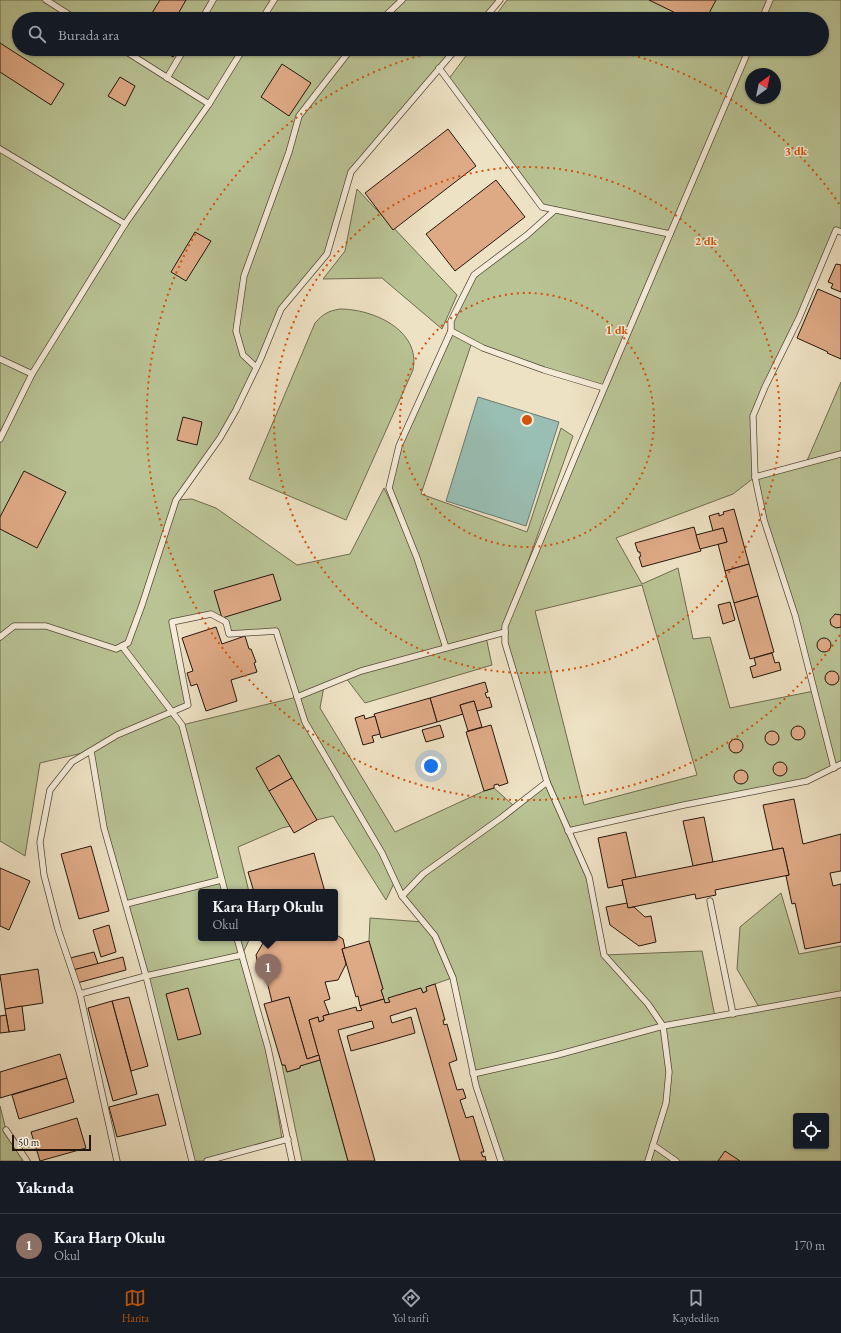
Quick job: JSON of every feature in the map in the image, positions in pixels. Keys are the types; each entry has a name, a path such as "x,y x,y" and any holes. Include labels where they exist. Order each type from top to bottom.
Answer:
{"lane":[{"path":"46,0 65,12"},
{"path":"206,12 213,0"},
{"path":"266,12 274,0"},
{"path":"389,12 402,0"},
{"path":"490,12 500,0"},
{"path":"765,12 770,0"},
{"path":"133,56 209,104"},
{"path":"167,78 180,56"},
{"path":"0,439 32,374 126,224 209,104 239,56"},
{"path":"256,367 243,355 236,331 244,276 290,152 299,116 346,56"},
{"path":"0,637 14,626 46,626 116,649 128,643 176,500 220,438 236,410 281,309 327,254 351,172 450,56"},
{"path":"648,1161 666,1103 669,1072 663,1026 648,1004 604,955 589,877 547,782 505,643 505,626 604,388 746,56"},
{"path":"439,68 542,207 670,234"},
{"path":"0,149 126,224"},
{"path":"446,648 417,558 389,488 399,446 451,331 451,321 474,275 527,235 555,210"},
{"path":"834,768 795,614 764,520 755,477 753,416 765,387 799,318 836,230 841,232"},
{"path":"451,331 483,348 544,370 604,388"},
{"path":"0,359 32,374"},
{"path":"755,477 841,454"},
{"path":"116,1161 80,994 58,929 44,875 40,842 50,790 72,762 117,735 188,705 172,622 210,614 226,622 229,634 276,631 304,722 382,853 402,896 435,936 453,978 476,1086 501,1161"},
{"path":"297,697 361,672 505,632"},
{"path":"122,646 182,725 224,889"},
{"path":"91,751 104,828 146,976 192,1161"},
{"path":"568,831 684,805 807,781 841,764"},
{"path":"402,896 423,874 547,782"},
{"path":"126,904 221,880"},
{"path":"710,901 733,1014"},
{"path":"239,941 268,1048 292,1161"},
{"path":"80,994 146,976 242,955"},
{"path":"474,1074 663,1026 841,994"},
{"path":"6,1130 26,1161"},
{"path":"207,1161 288,1139"},
{"path":"653,1145 676,1161"}],"green space":[{"path":"0,0 500,0 490,12 12,12 12,56 450,56 351,172 327,254 281,309 236,410 177,500 192,499 216,508 297,565 350,554 384,488 412,547 389,488 399,446 451,331 451,321 474,275 555,210 542,207 448,80 466,56 829,56 829,12 498,12 507,0 841,0 841,232 836,230 753,416 755,477 806,463 841,382 841,764 807,781 569,831 589,877 604,955 702,951 715,1017 760,1009 737,969 740,927 781,893 799,954 841,946 841,1161 501,1161 476,1086 452,978 426,987 427,991 423,993 421,988 389,998 390,1002 385,1003 381,990 383,989 369,941 370,918 423,922 395,881 386,900 333,816 282,828 238,847 248,889 198,889 198,941 249,941 242,955 268,1048 282,1139 207,1161 192,1161 146,976 104,828 91,751 40,763 25,856 0,841","holes":["472,342 604,388 505,626 573,436 561,428 527,532 421,494","755,477 764,520 795,615 814,691 730,708 710,637 693,639 678,568 642,584 616,538 733,494","642,585 697,775 584,805 535,611","210,614 226,622 229,634 276,631 297,697 182,725 173,713 188,705 172,622","505,632 505,643 547,782 515,807 494,788 484,791 395,832 320,708 324,686 346,678 365,703 492,665 486,637"]},
{"path":"357,189 457,295 442,329 382,278 323,279 345,251"},
{"path":"340,309 366,313 392,324 402,333 410,344 414,356 413,370 346,520 249,479 315,323 326,313"},
{"path":"320,1060 348,1161 302,1161 282,1065 285,1065 287,1072"},
{"path":"0,1106 6,1130 27,1161 0,1161"}],"water":[{"path":"478,397 559,422 526,526 446,501"}],"building":[{"path":"160,0 186,0 179,12 153,12"},
{"path":"649,0 716,0 710,12 674,12"},
{"path":"0,43 12,51 12,56 20,56 64,84 51,105 0,72"},
{"path":"282,64 311,83 289,116 261,97"},
{"path":"120,77 135,86 125,106 108,96"},
{"path":"448,129 476,166 393,230 365,193"},
{"path":"496,180 525,217 455,271 426,234"},
{"path":"195,232 211,241 186,281 171,272"},
{"path":"836,264 841,265 841,292 831,288 833,284 828,282"},
{"path":"818,289 841,299 841,359 797,338"},
{"path":"183,417 202,422 197,445 177,440"},
{"path":"24,471 66,492 37,548 0,529 0,517"},
{"path":"734,509 749,564 725,571 718,544 727,542 723,528 713,531 709,516 719,513 719,516 724,514 723,512"},
{"path":"694,527 701,551 642,567 639,557 641,556 640,552 638,552 635,543"},
{"path":"723,528 727,542 700,549 696,535"},
{"path":"749,564 758,596 734,603 725,571"},
{"path":"273,574 281,600 222,618 214,591"},
{"path":"758,596 774,652 750,659 734,603"},
{"path":"730,602 735,620 723,624 718,605"},
{"path":"835,614 841,615 841,627 836,628 831,625 830,620"},
{"path":"216,627 222,644 245,636 249,649 251,649 256,662 254,663 257,672 231,680 237,701 206,711 197,684 191,686 187,673 193,671 182,638"},
{"path":"824,638 829,640 831,645 829,650 824,652 819,650 817,645 819,640"},
{"path":"772,653 775,663 779,662 781,670 753,678 750,667 756,665 754,658"},
{"path":"832,671 837,673 839,678 837,683 832,685 827,683 825,678 827,673"},
{"path":"485,682 488,692 485,693 487,698 489,697 492,707 477,711 474,701 460,705 463,714 437,722 430,698"},
{"path":"430,698 437,722 381,738 374,714"},
{"path":"474,701 482,727 468,731 460,705"},
{"path":"364,715 365,719 375,716 380,734 372,736 374,742 363,745 355,718"},
{"path":"440,725 444,737 426,742 422,730"},
{"path":"491,725 508,783 499,786 498,784 494,785 494,788 484,791 466,732"},
{"path":"798,726 803,728 805,733 803,738 798,740 793,738 791,733 793,728"},
{"path":"772,731 777,733 779,738 777,743 772,745 767,743 765,738 767,733"},
{"path":"736,739 741,741 743,746 741,751 736,753 731,751 729,746 731,741"},
{"path":"279,755 292,778 269,791 256,768"},
{"path":"780,762 785,764 787,769 785,774 780,776 775,774 773,769 775,764"},
{"path":"741,770 746,772 748,777 746,782 741,784 736,782 734,777 736,772"},
{"path":"292,778 317,820 294,833 269,791"},
{"path":"794,799 803,844 841,834 841,871 830,873 833,886 841,884 841,942 805,949 795,903 792,904 786,876 789,875 783,848 773,850 763,805"},
{"path":"704,817 713,862 693,866 683,821"},
{"path":"626,832 636,878 622,880 623,885 608,888 598,838"},
{"path":"91,846 109,911 79,919 61,854"},
{"path":"783,848 789,875 715,890 716,895 696,899 695,894 628,908 622,880"},
{"path":"314,853 324,889 253,889 248,872"},
{"path":"0,868 30,881 9,930 0,926"},
{"path":"627,903 628,908 634,907 645,917 651,916 656,942 639,946 610,925 606,907"},
{"path":"109,925 116,952 101,957 93,930"},
{"path":"338,936 343,939 345,948 342,949 346,964 338,980 325,982 330,999 324,1001 329,1014 323,1016 324,1020 319,1022 318,1017 309,1020 319,1055 307,1059 289,997 272,1002 265,973 260,974 256,955 264,941 338,941"},
{"path":"369,941 383,989 381,990 384,999 360,1006 342,949"},
{"path":"94,952 98,964 73,970 70,958"},
{"path":"123,957 126,970 77,983 73,970"},
{"path":"38,969 43,1003 5,1009 0,975"},
{"path":"435,984 445,1020 443,1020 444,1025 447,1024 457,1060 449,1063 457,1090 463,1089 466,1098 460,1100 466,1118 473,1116 484,1152 481,1152 483,1157 485,1156 486,1161 460,1161 416,1008 390,1016 392,1023 411,1017 415,1033 384,1042 351,1051 347,1036 374,1028 372,1021 338,1030 375,1161 348,1161 309,1020 318,1017 319,1022 324,1020 323,1016 356,1007 357,1011 362,1010 360,1006 384,999 385,1003 390,1002 388,998 421,988 423,993 427,991 426,987"},
{"path":"188,988 201,1034 178,1040 166,994"},
{"path":"129,997 148,1066 131,1071 112,1001"},
{"path":"289,997 307,1059 319,1055 320,1060 287,1072 285,1065 282,1065 264,1004"},
{"path":"112,1001 137,1094 113,1101 88,1008"},
{"path":"22,1006 25,1030 9,1032 5,1009"},
{"path":"6,1015 9,1032 0,1033 0,1016"},
{"path":"60,1054 67,1078 0,1098 0,1072"},
{"path":"67,1078 74,1102 19,1119 12,1095"},
{"path":"158,1094 166,1125 117,1137 109,1107"},
{"path":"77,1118 86,1148 40,1161 31,1132"},
{"path":"725,1151 740,1161 718,1161"}],"place":[{"name":"Kara Harp Okulu","path":"268,987"}]}
